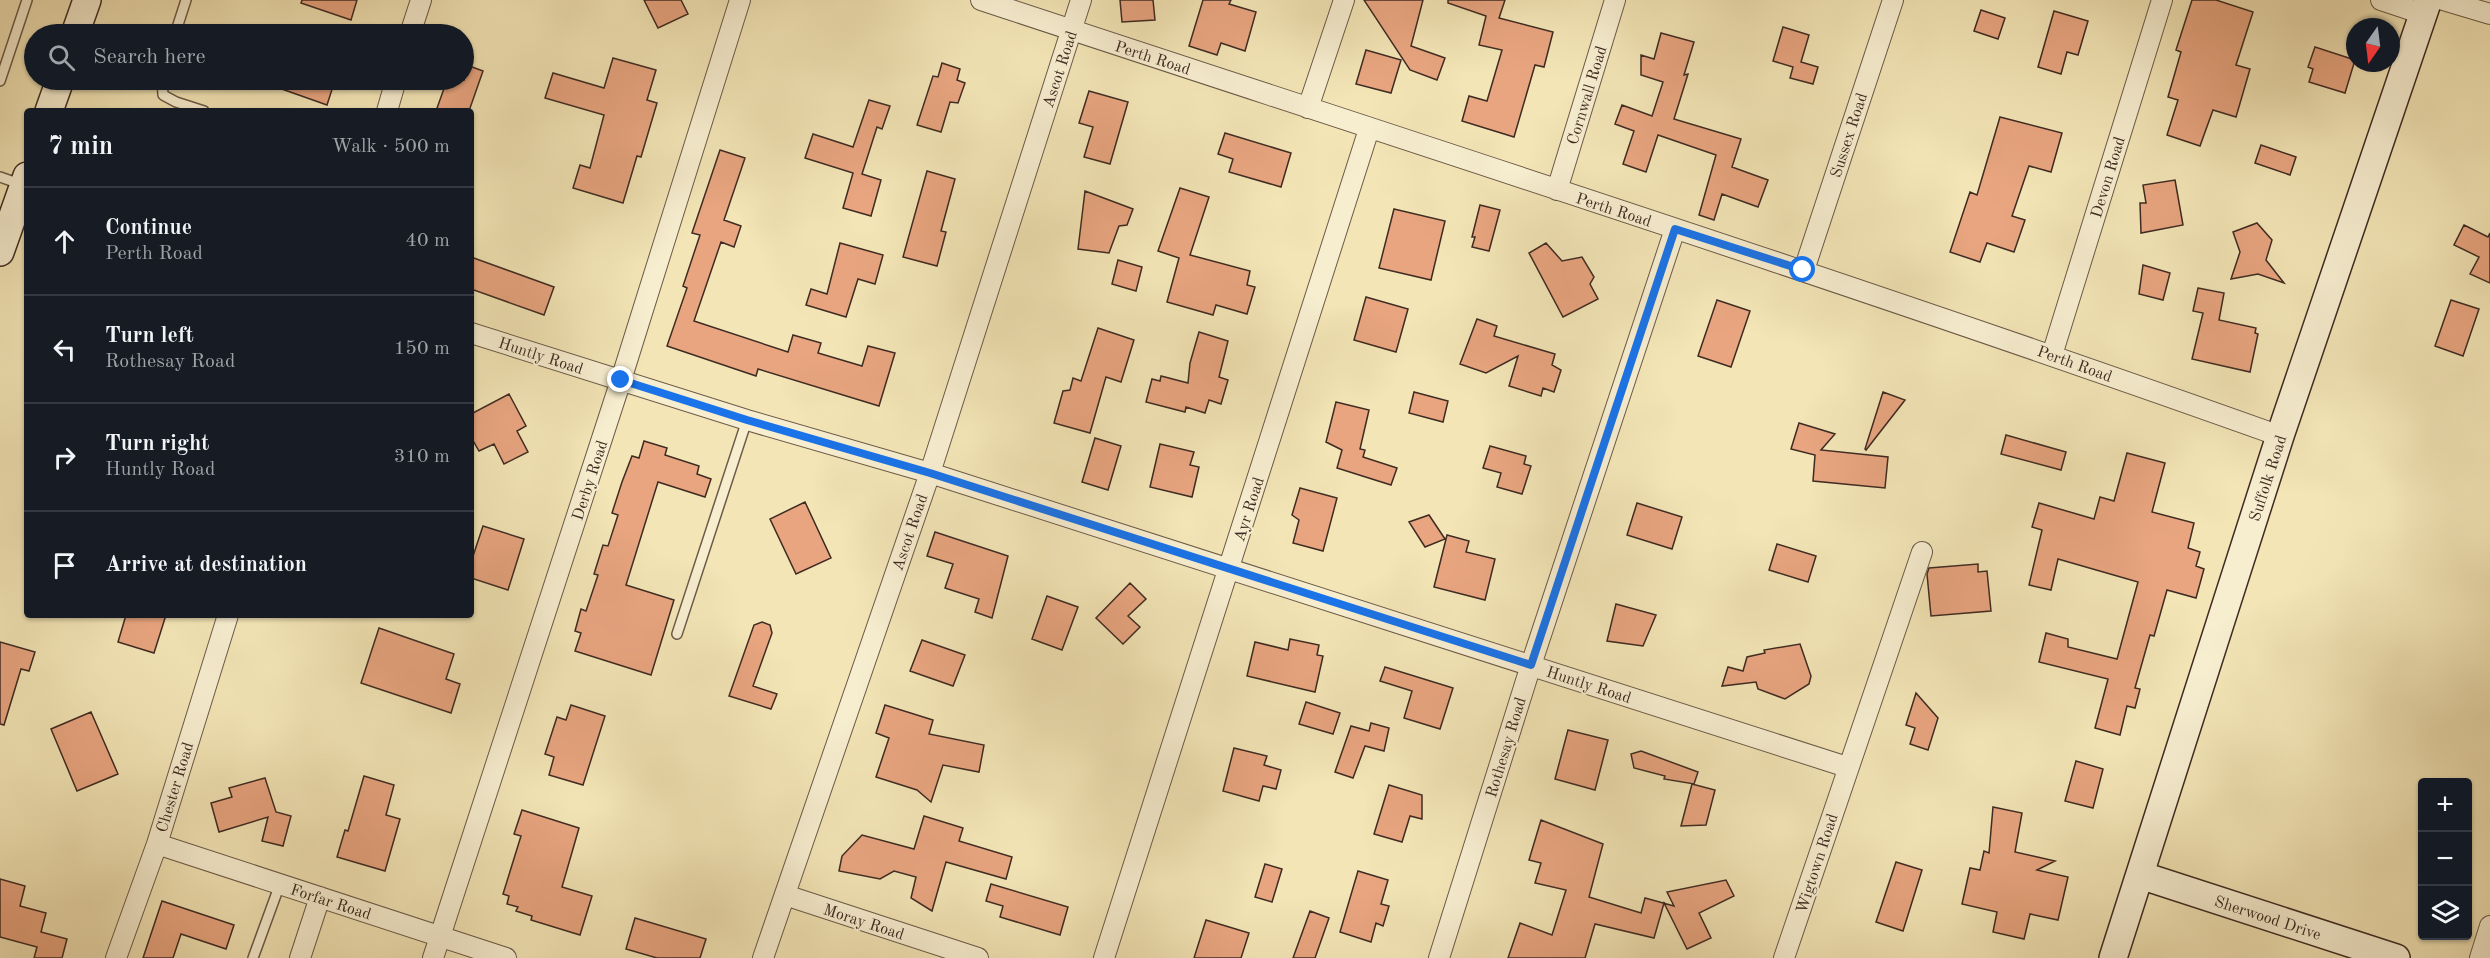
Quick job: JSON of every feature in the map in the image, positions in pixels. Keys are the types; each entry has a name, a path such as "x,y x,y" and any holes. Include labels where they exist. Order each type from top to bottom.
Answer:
{"street":[{"path":"79,24 87,0"},
{"path":"413,24 421,0"},
{"name":"Derby Road","path":"433,958 621,380 740,0"},
{"name":"Perth Road","path":"981,0 1803,270 2280,436"},
{"name":"Ascot Road","path":"763,958 930,473 1081,0"},
{"path":"1308,108 1344,0"},
{"name":"Cornwall Road","path":"1557,190 1615,0"},
{"name":"Sussex Road","path":"1803,270 1893,0"},
{"name":"Devon Road","path":"2052,355 2162,0"},
{"path":"2381,0 2490,14"},
{"name":"Suffolk Road","path":"2113,958 2280,436 2431,5"},
{"path":"50,108 56,90"},
{"path":"388,108 393,90"},
{"name":"Ayr Road","path":"1104,958 1369,129"},
{"path":"0,252 20,181"},
{"name":"Rothesay Road","path":"1439,958 1531,665 1675,229"},
{"name":"Huntly Road","path":"474,334 747,420 930,473 1847,767"},
{"name":"Wigtown Road","path":"1784,958 1847,767 1922,552"},
{"name":"Chester Road","path":"116,958 157,844 227,618"},
{"name":"Forfar Road","path":"157,844 506,958"},
{"name":"Sherwood Drive","path":"2140,875 2396,958"},
{"name":"Moray Road","path":"785,895 978,958"},
{"path":"300,958 321,897"},
{"path":"2480,958 2490,926"}],"lane":[{"path":"0,81 27,0"},
{"path":"178,24 186,0"},
{"path":"163,90 163,95 195,108"},
{"path":"677,634 747,420"},
{"path":"253,958 280,884"}],"building":[{"path":"302,0 357,0 351,20 301,3"},
{"path":"644,0 681,0 688,14 658,28"},
{"path":"1120,0 1153,0 1155,20 1122,22"},
{"path":"1203,0 1231,0 1229,4 1256,12 1245,51 1221,43 1217,55 1189,46"},
{"path":"1364,0 1423,0 1411,46 1445,58 1437,80 1410,70"},
{"path":"1448,0 1505,0 1499,18 1553,32 1544,67 1535,65 1514,137 1462,121 1469,96 1487,101 1502,50 1479,45 1486,16 1448,3"},
{"path":"2192,0 2216,0 2253,12 2236,65 2250,69 2236,117 2213,110 2200,146 2167,135 2178,100 2168,97 2181,52 2176,50"},
{"path":"1981,10 2005,18 1998,39 1974,31"},
{"path":"2054,11 2088,21 2078,55 2067,52 2061,74 2038,67"},
{"path":"1783,27 1809,35 1801,62 1818,67 1813,84 1790,78 1793,67 1773,61"},
{"path":"1661,33 1694,42 1684,75 1688,74 1674,119 1741,139 1732,167 1768,180 1758,207 1722,194 1714,220 1699,215 1716,155 1658,135 1646,172 1623,164 1634,131 1615,124 1622,105 1652,116 1663,82 1641,75 1641,55 1654,59"},
{"path":"2315,47 2346,57 2346,72 2351,72 2345,93 2309,82 2313,69 2308,67"},
{"path":"1366,50 1401,60 1391,93 1356,84"},
{"path":"613,58 656,70 647,100 657,103 641,157 637,156 623,203 573,188 580,165 590,168 604,115 545,98 553,73 604,88"},
{"path":"942,63 960,69 957,80 965,83 958,103 950,102 941,132 917,125 933,76 938,77"},
{"path":"474,68 483,71 470,108 437,108 443,90 474,90"},
{"path":"285,90 332,90 327,105"},
{"path":"1089,91 1128,102 1110,164 1084,157 1093,127 1079,123"},
{"path":"869,100 890,106 882,129 877,127 862,174 881,180 871,216 843,208 853,173 805,158 813,134 853,147"},
{"path":"2000,117 2062,133 2051,172 2029,166 2012,216 2025,220 2014,252 1987,243 1980,262 1950,252 1970,192 1977,195"},
{"path":"1225,133 1291,153 1281,187 1229,172 1233,159 1218,154"},
{"path":"2261,145 2296,157 2290,175 2255,163"},
{"path":"720,150 745,158 724,220 741,226 734,247 721,242 694,321 788,352 793,335 821,343 818,353 862,366 868,346 895,353 879,406 758,369 756,376 667,346 687,288 683,286 700,235 692,233"},
{"path":"927,171 955,179 941,231 946,232 937,266 903,257"},
{"path":"2175,180 2183,225 2141,233 2140,203 2146,203 2143,185"},
{"path":"1180,188 1209,197 1190,255 1250,271 1247,285 1255,287 1247,314 1216,305 1213,315 1167,302 1179,258 1158,251"},
{"path":"1085,191 1133,209 1127,225 1119,226 1109,253 1078,249"},
{"path":"1480,205 1500,210 1489,251 1472,247 1475,237 1472,237"},
{"path":"1394,209 1445,221 1431,280 1379,268"},
{"path":"2257,223 2272,240 2266,260 2284,283 2258,274 2231,279 2240,252 2233,232"},
{"path":"2464,225 2488,237 2490,233 2490,283 2470,274 2479,257 2454,245"},
{"path":"840,243 883,255 875,284 858,279 846,317 806,305 811,289 827,294"},
{"path":"1546,243 1562,261 1582,257 1594,277 1590,284 1598,299 1563,317 1529,253"},
{"path":"474,258 554,287 544,315 474,290"},
{"path":"1118,260 1142,267 1136,291 1112,284"},
{"path":"2143,265 2170,273 2163,300 2139,294"},
{"path":"2198,288 2224,293 2219,320 2256,328 2255,333 2258,334 2250,372 2192,359 2203,313 2193,311"},
{"path":"1366,297 1408,309 1396,352 1354,340"},
{"path":"1717,300 1750,311 1731,367 1698,356"},
{"path":"2451,300 2479,309 2463,356 2435,346"},
{"path":"1477,319 1497,326 1494,336 1555,354 1552,365 1561,370 1554,392 1543,388 1541,396 1509,386 1518,356 1486,373 1460,364"},
{"path":"1098,328 1134,340 1121,382 1106,377 1090,433 1054,423 1063,391 1070,390 1073,378 1081,381"},
{"path":"1199,332 1228,341 1219,377 1228,380 1221,404 1209,400 1205,413 1186,407 1185,412 1146,402 1152,379 1160,381 1161,376 1188,383 1190,363"},
{"path":"1414,392 1448,401 1443,422 1409,413"},
{"path":"1883,392 1905,400 1866,450 1865,449"},
{"path":"509,394 526,426 517,431 528,452 504,464 494,444 479,451 474,442 474,412"},
{"path":"1336,402 1369,410 1360,449 1365,450 1363,457 1397,468 1391,485 1337,468 1342,450 1326,442"},
{"path":"1799,423 1835,434 1821,450 1888,457 1885,488 1813,481 1815,455 1791,449"},
{"path":"2006,435 2066,452 2061,470 2001,454"},
{"path":"1095,438 1121,446 1108,490 1082,482"},
{"path":"644,441 667,448 665,455 699,466 697,474 711,479 705,497 658,482 626,585 674,600 651,675 575,651 581,633 575,631 581,609 586,611 598,575 594,574 603,545 608,546 618,515 612,513 622,482 632,456 639,458"},
{"path":"1160,444 1194,452 1190,465 1199,467 1192,497 1150,487"},
{"path":"1490,446 1526,456 1524,464 1531,466 1522,494 1497,487 1501,473 1483,468"},
{"path":"2127,453 2165,463 2152,512 2194,523 2188,548 2200,552 2196,566 2204,569 2196,598 2167,590 2154,636 2150,635 2135,688 2140,689 2135,708 2127,706 2120,735 2095,728 2108,679 2039,662 2046,633 2068,639 2068,647 2117,659 2138,582 2058,559 2051,590 2029,585 2042,530 2032,527 2039,503 2094,519 2100,497 2114,501"},
{"path":"1300,488 1337,498 1323,551 1293,543 1299,520 1292,515"},
{"path":"805,502 831,558 796,574 770,519"},
{"path":"1637,503 1682,517 1672,549 1627,535"},
{"path":"1429,515 1445,539 1425,547 1409,522"},
{"path":"483,526 524,539 508,590 474,579 474,553"},
{"path":"935,532 1008,556 992,618 975,612 979,599 945,588 953,564 927,556"},
{"path":"1447,535 1469,541 1466,552 1495,559 1485,600 1434,587"},
{"path":"1777,544 1816,556 1808,582 1769,570"},
{"path":"1978,564 1978,572 1987,571 1991,611 1931,616 1927,574 1929,568"},
{"path":"1130,583 1146,599 1128,616 1140,627 1123,644 1096,618"},
{"path":"1047,596 1078,607 1062,650 1032,639"},
{"path":"1616,604 1656,615 1643,646 1607,641"},
{"path":"125,618 165,618 154,653 118,642"},
{"path":"762,622 770,625 772,633 753,686 777,694 771,709 729,696 754,625"},
{"path":"379,628 454,654 446,679 460,684 451,713 361,683"},
{"path":"1290,639 1319,645 1317,655 1323,656 1315,692 1247,676 1255,642 1288,650"},
{"path":"922,640 965,655 953,686 910,671"},
{"path":"0,642 35,652 29,671 21,669 4,725 0,724"},
{"path":"1800,644 1811,676 1809,684 1785,699 1758,689 1756,682 1722,686 1728,667 1743,671 1747,657 1765,653 1764,650"},
{"path":"1385,667 1453,688 1440,729 1404,718 1412,691 1380,681"},
{"path":"1916,693 1938,718 1928,750 1910,744 1915,728 1906,725"},
{"path":"1306,702 1340,713 1333,734 1299,724"},
{"path":"571,705 605,716 583,785 549,775 554,757 545,754 557,717 566,720"},
{"path":"885,705 933,720 929,734 984,745 979,772 943,765 931,802 917,790 876,777 889,738 876,733"},
{"path":"91,712 118,774 77,791 51,729"},
{"path":"1371,723 1389,728 1384,751 1365,746 1353,778 1335,772 1351,726 1369,731"},
{"path":"1568,730 1608,740 1595,790 1555,779"},
{"path":"1234,748 1267,756 1264,765 1281,770 1276,789 1263,786 1259,801 1223,791"},
{"path":"1641,751 1698,772 1694,784 1664,779 1665,776 1634,768 1631,754"},
{"path":"2076,761 2103,769 2093,808 2065,801"},
{"path":"364,776 394,785 386,815 400,819 385,871 337,857 345,830 348,831"},
{"path":"265,778 276,812 291,816 283,846 262,841 268,817 219,832 211,803 232,797 229,788"},
{"path":"1692,784 1715,790 1706,825 1681,826"},
{"path":"1389,785 1422,795 1422,819 1410,816 1402,842 1374,834"},
{"path":"1993,807 2022,813 2015,852 2055,861 2037,870 2068,877 2058,920 2030,914 2024,939 1993,932 1997,912 1962,904 1970,868 1980,870 1984,851 1989,853"},
{"path":"522,810 579,828 562,887 592,896 580,935 531,920 532,916 516,911 518,907 507,904 509,896 503,894 521,836 514,834"},
{"path":"924,816 963,828 959,841 1012,857 1006,879 946,862 932,911 911,898 916,877 894,871 880,879 839,871 842,856 862,835 914,849"},
{"path":"1541,820 1603,844 1589,897 1641,913 1645,898 1664,903 1654,938 1595,924 1585,958 1508,958 1520,923 1552,935 1566,890 1535,883 1541,863 1529,860"},
{"path":"1896,862 1922,870 1903,931 1876,922"},
{"path":"1265,864 1282,869 1272,902 1255,897"},
{"path":"1358,871 1388,880 1381,904 1389,906 1383,926 1376,923 1371,942 1340,932"},
{"path":"0,879 25,886 20,906 46,913 41,932 67,939 62,958 34,958 37,947 0,937"},
{"path":"1726,880 1734,896 1699,913 1711,938 1687,949 1664,903 1674,906 1667,892"},
{"path":"991,884 1068,907 1060,935 1000,917 1003,906 986,901"},
{"path":"162,901 234,925 226,949 181,934 173,958 143,958"},
{"path":"1310,911 1329,918 1315,958 1293,958"},
{"path":"635,918 706,939 700,958 657,958 626,949"},
{"path":"1206,920 1249,933 1241,958 1194,958"}],"route":[{"path":"621,380 747,420 930,473 1531,665 1675,229 1803,270"}]}
